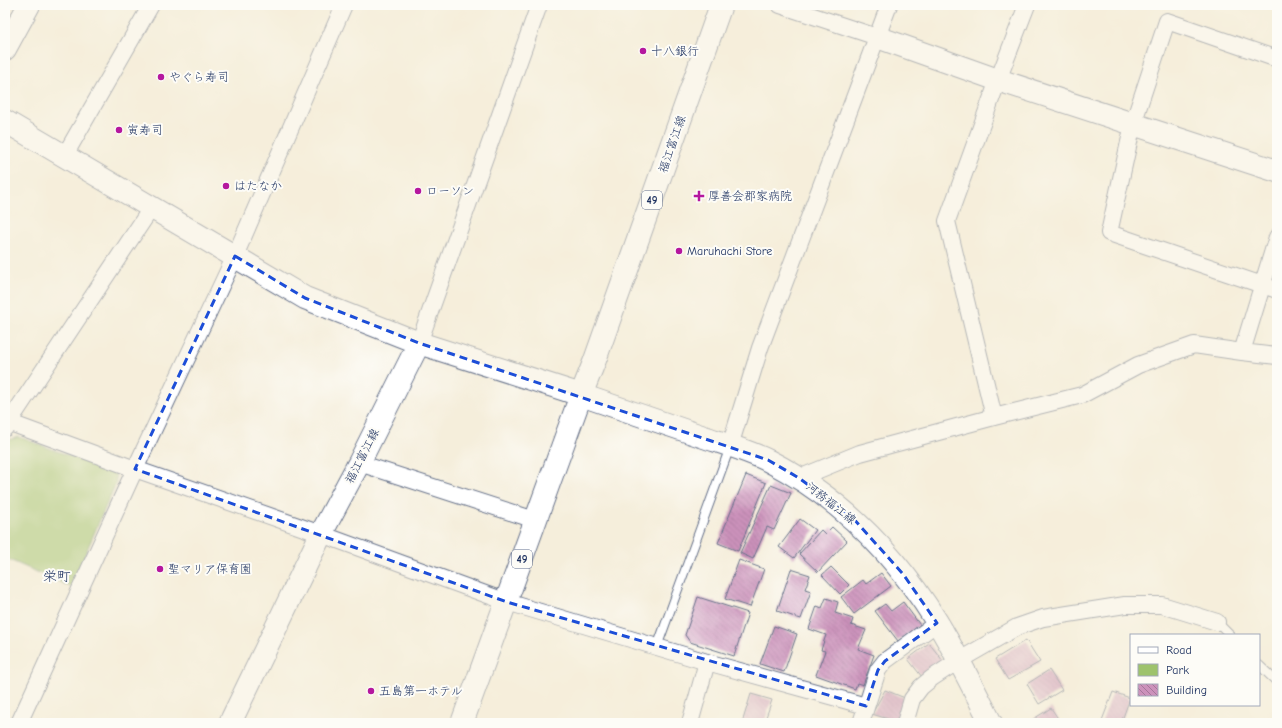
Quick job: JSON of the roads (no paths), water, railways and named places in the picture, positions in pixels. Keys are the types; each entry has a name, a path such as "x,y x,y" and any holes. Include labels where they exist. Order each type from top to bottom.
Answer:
{"main road":[{"path":"5,48 29,5"},
{"name":"福江富江線","path":"462,723 595,360 720,5"},
{"path":"877,37 998,80 1277,171"},
{"path":"5,121 306,298 419,343 581,395"},
{"name":"福江富江線","path":"230,723 321,534 419,343"},
{"name":"河務福江線","path":"581,395 768,460 799,478 852,517 885,551 937,623 992,723"}],"street":[{"path":"65,155 151,5"},
{"path":"19,723 135,469 235,256 344,5"},
{"path":"419,343 539,5"},
{"path":"780,5 877,37"},
{"path":"730,446 760,348 889,5"},
{"path":"994,417 947,221 1027,5"},
{"path":"1270,287 1109,233 1133,124 1167,21 1277,59"},
{"path":"152,207 6,424 321,534 507,602 707,662 866,706"},
{"path":"1242,352 1270,287 1277,238"},
{"path":"799,478 860,453 1082,395 1138,366 1194,345 1277,356"},
{"path":"359,462 536,520"},
{"path":"905,723 912,699 921,687 932,678 958,661 1017,627 1043,618 1125,605 1162,605 1217,622"},
{"path":"861,723 878,670 885,661 937,623"},
{"path":"690,723 707,662"}],"lane":[{"path":"657,647 730,446"},
{"path":"1217,622 1229,634"},
{"path":"1260,666 1277,682"}],"place":[{"name":"十八銀行","path":"643,51"},
{"name":"やぐら寿司","path":"161,77"},
{"name":"寅寿司","path":"119,130"},
{"name":"はたなか","path":"226,186"},
{"name":"ローソン","path":"418,191"},
{"name":"厚善会郡家病院","path":"699,196"},
{"name":"Maruhachi Store","path":"679,251"},
{"name":"聖マリア保育園","path":"160,569"},
{"name":"五島第一ホテル","path":"371,691"}],"district":[{"name":"栄町","path":"57,576"}]}
